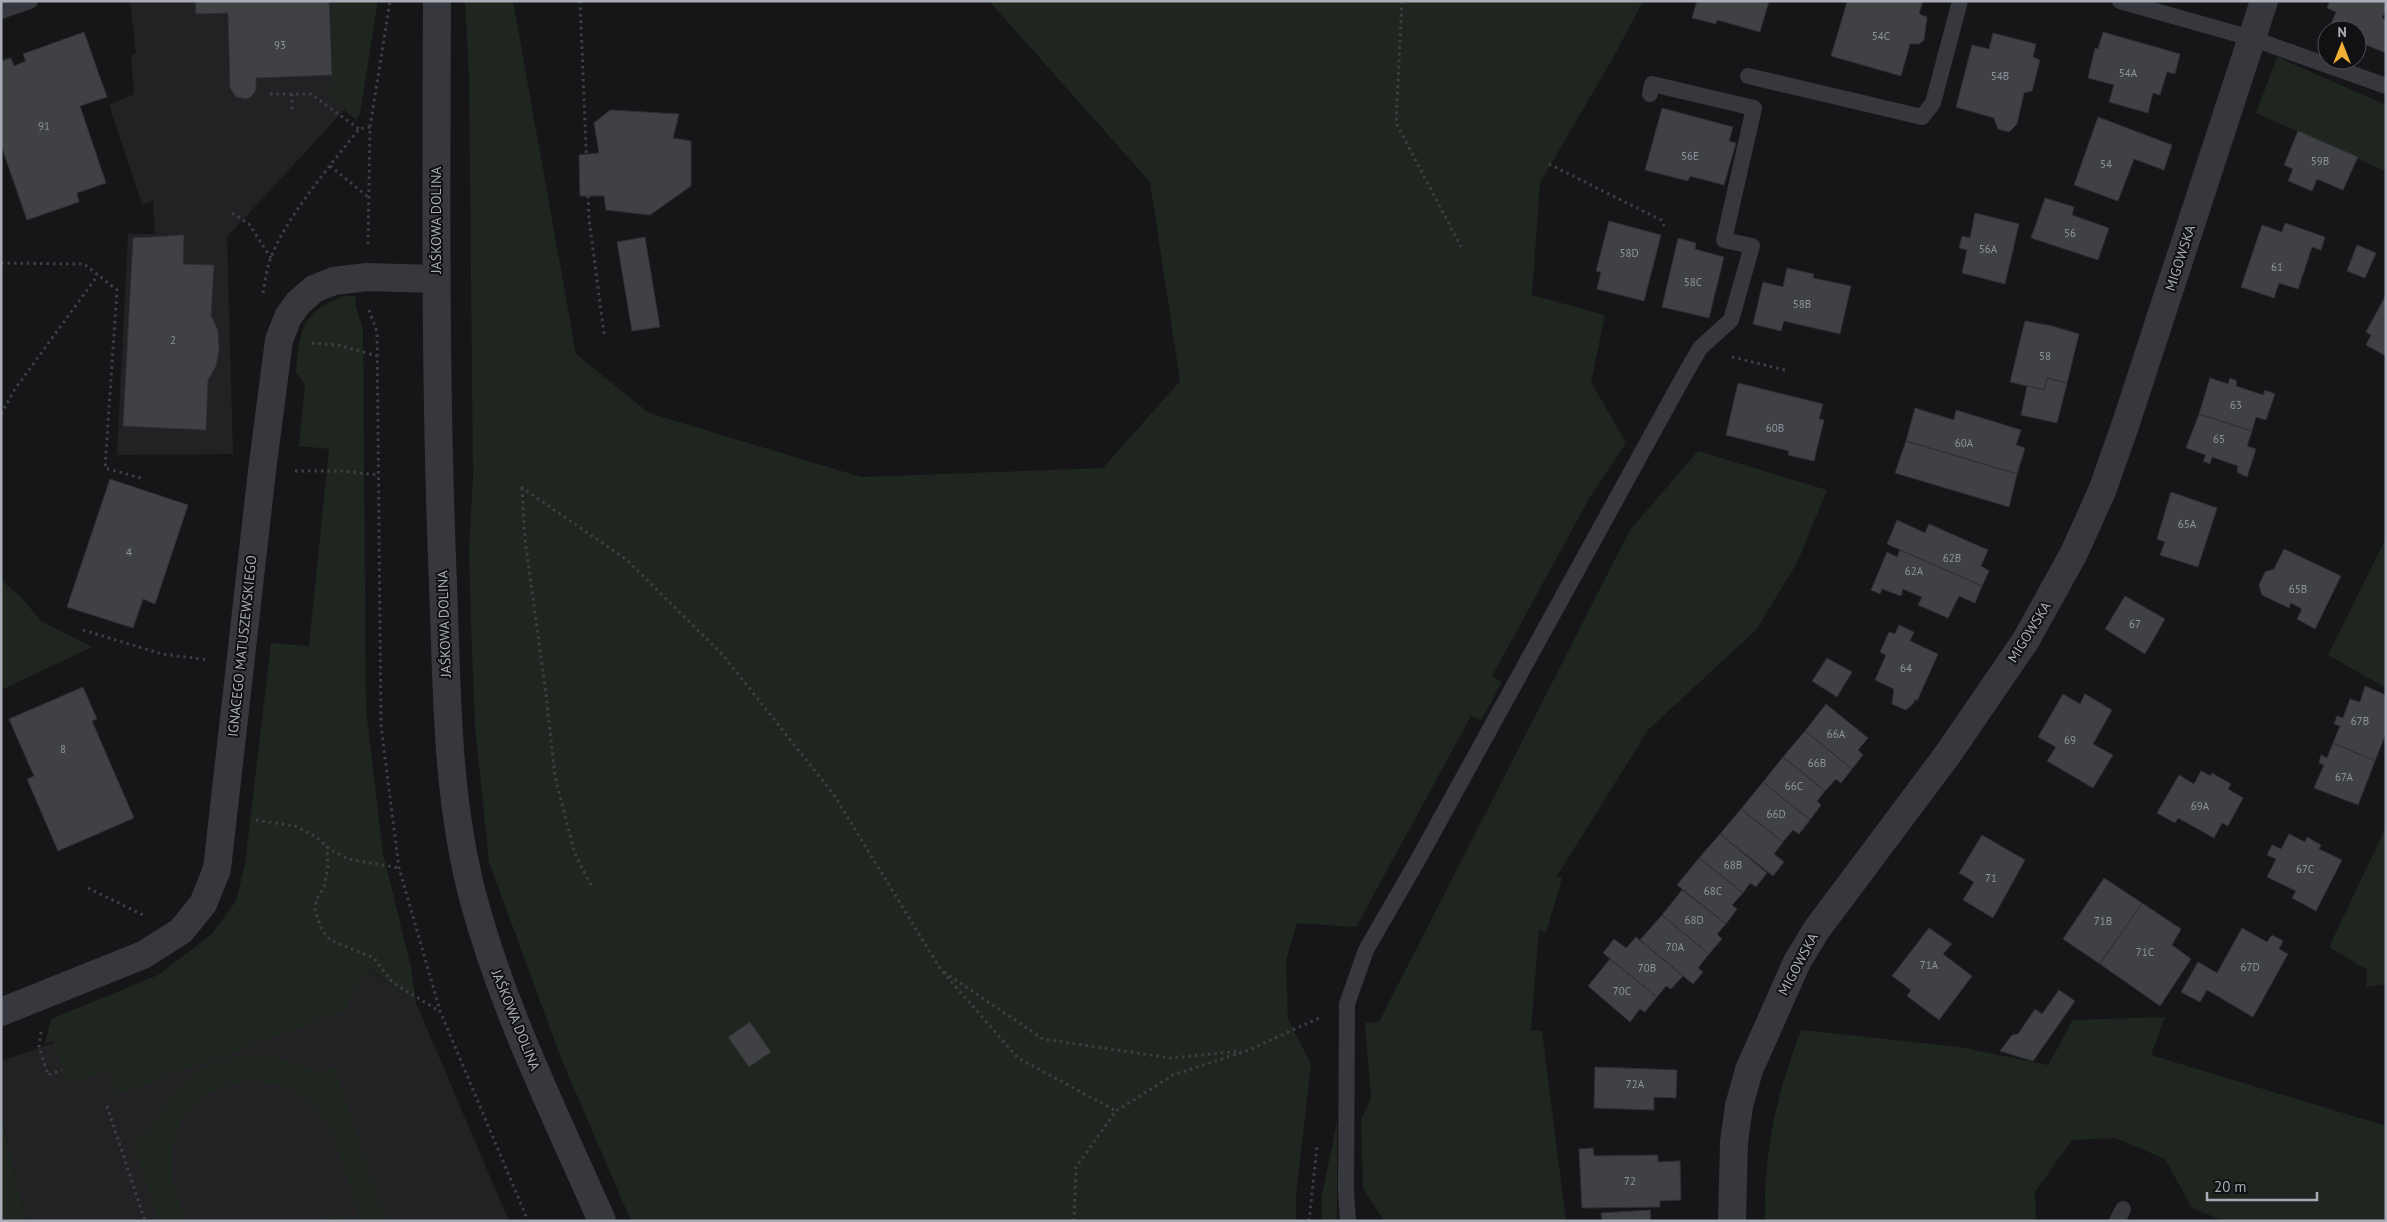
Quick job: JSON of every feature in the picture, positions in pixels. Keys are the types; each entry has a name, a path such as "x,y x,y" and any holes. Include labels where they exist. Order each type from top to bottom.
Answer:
{"street":[{"name":"JAŚKOWA DOLINA","path":"437,1 435,279 440,528 449,730 460,837 474,900 491,956 528,1053 602,1221"},
{"name":"MIGOWSKA","path":"1732,1216 1734,1142 1739,1106 1749,1070 1797,962 1817,929 1948,754 2026,640 2074,553 2102,491 2264,1"},
{"name":"IGNACEGO MATUSZEWSKIEGO","path":"1,1012 143,955 181,931 203,904 217,869 262,471 280,340 288,317 298,303 314,289 334,281 368,277 435,279"}],"lane":[{"path":"1,11 30,1"},
{"path":"1748,76 1922,117 1933,103 1960,1"},
{"path":"2120,1 2251,38 2386,86"},
{"path":"1348,1221 1346,1192 1347,1004 1366,950 1700,348 1731,320 1752,246 1724,240 1754,108 1652,84 1650,94"}],"path":[{"path":"390,1 370,127 368,196 368,305 377,332 381,726 399,868 440,1011 528,1221"},
{"path":"580,1 589,219 604,334"},
{"path":"1402,1 1396,123 1461,247"},
{"path":"270,94 311,94 359,129"},
{"path":"292,94 292,109"},
{"path":"269,290 263,296 271,259 281,237 330,166 359,129 370,127"},
{"path":"1549,164 1661,220 1664,226"},
{"path":"330,166 368,196"},
{"path":"232,214 249,224 271,259"},
{"path":"359,246 368,244"},
{"path":"1,263 84,264 117,290 105,468 144,479"},
{"path":"1,414 15,389 98,275"},
{"path":"280,340 338,345 377,356"},
{"path":"1700,348 1789,371"},
{"path":"262,471 342,471 377,475"},
{"path":"591,885 575,854 555,777 525,539 522,487 627,560 722,655 834,795 941,970 1018,1058 1116,1111"},
{"path":"83,630 162,654 217,661"},
{"path":"223,814 295,826 315,836 326,846 348,859 399,868"},
{"path":"326,846 328,868 324,887 316,900 315,911 322,930 330,940 374,958 392,982 440,1011"},
{"path":"88,888 145,916"},
{"path":"137,920 151,912"},
{"path":"941,970 1043,1039 1170,1058 1249,1050"},
{"path":"1074,1221 1076,1167 1116,1111 1173,1075 1249,1050 1347,1004"},
{"path":"41,1031 39,1047 48,1075 62,1070"},
{"path":"107,1106 146,1221"}],"shaded area":[{"path":"130,1 357,1 357,96 227,237 233,454 117,455 128,234 155,234 153,201 142,204 109,105 134,94 131,56 136,54"},
{"path":"331,1 378,1 360,113 356,120 323,92 333,84"},
{"path":"465,1 513,1 576,354 649,413 861,477 1103,468 1180,381 1150,182 989,1 1643,1 1613,58 1540,183 1532,295 1605,315 1591,382 1626,443 1590,497 1492,676 1502,682 1481,720 1471,716 1356,927 1297,923 1286,960 1288,1019 1311,1064 1296,1195 1296,1221 631,1221 561,1058 489,862 475,726 471,626 469,549 473,477 469,75"},
{"path":"2277,57 2386,105 2386,164 2383,170 2256,113"},
{"path":"344,296 355,296 356,307 363,329 366,709 383,853 411,967 416,1003 370,969 350,995 345,1011 117,1095 107,1070 66,1084 54,1041 45,1044 51,1019 158,975 211,935 236,901 245,864 271,643 309,646 329,449 299,446 305,384 296,373 299,345 305,324 311,316 319,308"},
{"path":"1698,451 1827,490 1797,563 1756,630 1648,730 1557,876 1562,878 1546,933 1539,930 1531,1030 1542,1031 1566,1221 1384,1221 1363,1188 1361,1119 1371,1099 1365,1023 1379,1022 1630,530"},
{"path":"2386,538 2386,688 2328,655"},
{"path":"1,580 21,597 41,621 92,647 1,690"},
{"path":"2386,827 2386,984 2366,987 2367,970 2329,947"},
{"path":"336,945 416,1003 509,1221 26,1221 1,1114 1,1061"},
{"path":"2165,1017 2151,1055 2386,1126 2386,1221 2224,1221 2192,1208 2165,1159 2115,1138 2072,1140 2035,1192 2036,1221 1765,1221 1766,1171 1773,1123 1792,1053 1801,1030 1960,1047 2048,1065 2073,1020"},
{"path":"251,1055 277,1058 295,1063 318,1075 335,1067 387,1221 360,1221 338,1149 326,1122 318,1111 301,1096 280,1086 258,1082 235,1084 214,1091 196,1103 182,1121 173,1143 171,1163 173,1182 185,1221 158,1221 132,1136 150,1132 168,1100 188,1077 215,1062"},
{"path":"1,1114 26,1221 1,1221"},
{"path":"1337,1122 1337,1221 1322,1221 1322,1195"},
{"path":"344,1213 346,1221 317,1221"}],"building":[{"path":"195,1 329,1 332,75 256,78 256,90 251,97 246,99 236,97 230,88 228,13 196,14"},
{"path":"1697,1 1769,1 1760,32 1717,20 1716,24 1692,18"},
{"path":"1844,1 1923,1 1919,14 1927,17 1924,40 1919,44 1910,44 1901,76 1831,56 1847,2"},
{"path":"2330,1 2386,1 2386,9 2382,18 2386,20 2386,53 2367,45 2367,20 2333,20 2336,12 2327,8"},
{"path":"84,32 107,97 80,106 106,183 77,193 79,202 27,220 1,145 1,61 11,58 14,66 26,61 23,54"},
{"path":"2103,32 2180,54 2175,74 2167,72 2160,95 2153,93 2148,113 2109,102 2114,85 2088,78 2095,48 2098,49"},
{"path":"1993,33 2036,44 2033,57 2040,60 2032,91 2024,93 2017,124 2009,132 1998,129 1994,118 1956,107 1972,45 1989,49"},
{"path":"1662,108 1733,127 1729,141 1736,143 1724,185 1690,176 1688,181 1645,170"},
{"path":"610,110 679,114 673,138 691,141 691,186 650,215 606,210 604,196 580,196 579,155 599,153 594,123"},
{"path":"2098,117 2172,145 2164,170 2134,159 2118,201 2074,185"},
{"path":"2298,131 2358,157 2343,190 2317,179 2312,191 2288,181 2293,169 2284,165"},
{"path":"2045,198 2074,207 2072,215 2109,228 2098,260 2031,238"},
{"path":"1975,213 2019,224 2005,284 1962,273 1967,250 1959,248 1962,236 1970,238"},
{"path":"1609,221 1661,235 1644,301 1597,289 1601,272 1596,271"},
{"path":"2285,223 2325,237 2321,250 2312,247 2298,289 2279,283 2274,298 2241,287 2262,225 2282,232"},
{"path":"184,235 183,264 214,265 211,315 218,331 219,349 216,366 208,380 206,430 123,426 133,238"},
{"path":"645,237 660,327 632,331 617,242"},
{"path":"1678,238 1696,243 1695,249 1724,257 1709,318 1662,307"},
{"path":"2357,245 2376,253 2365,278 2347,271"},
{"path":"1787,268 1814,274 1813,278 1851,286 1840,334 1784,321 1781,331 1753,324 1763,282 1783,287"},
{"path":"2386,295 2386,356 2366,345 2371,335 2366,332"},
{"path":"2025,321 2079,334 2067,383 2047,378 2044,390 2010,382"},
{"path":"2047,378 2067,383 2057,423 2021,415 2027,386 2044,390"},
{"path":"2210,378 2228,384 2230,378 2237,381 2236,386 2263,395 2265,390 2275,394 2266,420 2256,417 2252,431 2199,414"},
{"path":"1738,383 1823,404 1819,419 1824,420 1814,461 1788,455 1789,451 1726,435"},
{"path":"1915,408 1954,420 1956,410 2021,430 2016,445 2025,448 2017,474 1906,441"},
{"path":"2199,414 2252,431 2247,446 2256,449 2247,477 2237,472 2238,466 2212,457 2210,464 2203,461 2206,455 2186,448"},
{"path":"1906,441 2017,474 2009,507 1895,473"},
{"path":"110,479 188,505 155,604 143,599 133,628 67,607"},
{"path":"2171,492 2217,508 2198,567 2160,555 2165,542 2157,539"},
{"path":"1897,520 1925,533 1929,524 1988,550 1981,566 1989,571 1982,586 1887,544"},
{"path":"2284,549 2341,576 2315,629 2297,619 2302,609 2291,603 2289,608 2262,595 2259,585 2265,572 2274,569"},
{"path":"1900,550 1982,586 1975,603 1959,596 1948,618 1918,605 1922,597 1903,589 1901,596 1882,589 1880,594 1871,590 1887,552 1897,557"},
{"path":"2125,596 2165,619 2145,654 2105,629"},
{"path":"1899,625 1914,632 1910,641 1938,654 1917,701 1915,699 1913,704 1906,710 1892,704 1894,689 1875,680 1886,655 1880,652 1889,632 1895,634"},
{"path":"1827,658 1852,672 1837,697 1812,681"},
{"path":"2365,686 2386,695 2386,733 2375,761 2333,743 2340,726 2334,724 2337,716 2343,718 2350,699 2360,702"},
{"path":"83,687 97,719 92,721 134,818 58,851 27,779 34,776 9,719"},
{"path":"2063,694 2080,704 2085,694 2112,710 2093,744 2113,755 2093,788 2047,761 2056,747 2038,737"},
{"path":"1826,704 1868,738 1858,750 1863,755 1852,769 1805,731"},
{"path":"1805,731 1852,769 1841,783 1836,779 1825,791 1783,757"},
{"path":"2333,743 2375,761 2358,805 2314,788 2324,765 2319,763 2321,755 2327,758"},
{"path":"1783,757 1825,791 1817,801 1821,805 1810,820 1763,782"},
{"path":"2201,771 2211,776 2212,773 2231,784 2228,789 2243,798 2228,826 2222,823 2214,838 2178,818 2175,823 2157,813 2179,775 2194,784"},
{"path":"1763,782 1810,820 1799,834 1793,830 1783,842 1741,809"},
{"path":"1741,809 1783,842 1774,854 1784,862 1773,876 1720,834"},
{"path":"1720,834 1767,873 1756,887 1750,883 1743,893 1699,858"},
{"path":"2289,834 2305,842 2307,837 2321,845 2319,849 2342,860 2316,911 2292,898 2296,891 2267,877 2276,859 2267,855 2272,845 2281,849"},
{"path":"1982,835 2025,860 1993,918 1963,900 1974,882 1959,873"},
{"path":"1699,858 1743,893 1732,905 1737,909 1726,924 1677,885"},
{"path":"2104,878 2142,903 2100,964 2063,939"},
{"path":"1682,890 1726,924 1717,934 1722,939 1709,954 1662,915"},
{"path":"2142,903 2181,929 2172,945 2191,959 2160,1006 2100,964"},
{"path":"1662,915 1709,954 1698,968 1703,972 1693,984 1640,940"},
{"path":"1929,928 1952,944 1943,954 1972,976 1939,1020 1907,996 1911,990 1892,976"},
{"path":"2242,928 2267,942 2272,935 2283,941 2279,949 2288,954 2253,1017 2207,990 2200,1002 2181,992 2198,962 2217,973"},
{"path":"1636,937 1683,976 1671,989 1666,986 1657,997 1603,953 1614,939 1626,948"},
{"path":"1610,959 1657,997 1645,1012 1640,1009 1630,1022 1588,986"},
{"path":"2059,990 2075,1001 2033,1061 2000,1051 2012,1035 2018,1034 2035,1009 2042,1014"},
{"path":"750,1022 771,1052 749,1067 728,1037"},
{"path":"1595,1067 1677,1070 1676,1098 1654,1097 1654,1110 1594,1108"},
{"path":"1593,1148 1594,1156 1658,1155 1658,1162 1680,1161 1681,1200 1660,1201 1660,1207 1582,1208 1579,1149"},
{"path":"1650,1210 1651,1221 1602,1221 1601,1213"}]}
